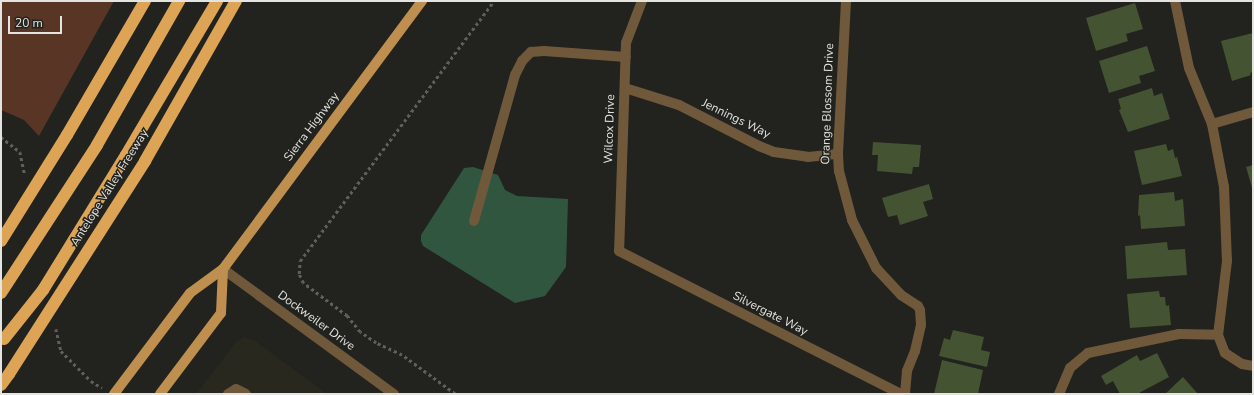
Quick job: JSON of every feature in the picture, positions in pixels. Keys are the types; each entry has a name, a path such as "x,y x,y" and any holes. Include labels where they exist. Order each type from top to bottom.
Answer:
{"highway":[{"path":"1,241 67,135 145,1"},
{"path":"1,293 97,145 179,1"},
{"path":"2,341 42,290 126,155 216,1"},
{"name":"Antelope Valley Freeway","path":"1,385 145,161 236,1"}],"main road":[{"name":"Sierra Highway","path":"114,394 190,293 223,269 422,1"},
{"path":"160,394 221,313 223,269"}],"street":[{"name":"Wilcox Drive","path":"627,257 619,251 626,43 642,1"},
{"name":"Orange Blossom Drive","path":"846,1 838,154 839,171 846,204 854,226 869,256 876,268 888,282 920,310 921,325 915,351 907,371 905,394"},
{"path":"1175,1 1189,68 1212,124 1224,187 1227,261 1218,335 1225,353 1242,364 1253,366"},
{"path":"474,221 515,75 522,61 531,52 544,51 626,57"},
{"name":"Jennings Way","path":"625,88 679,105 759,146 774,152 808,157 838,154"},
{"path":"1212,124 1253,112"},
{"name":"Silvergate Way","path":"627,257 901,394"},
{"name":"Dockweiler Drive","path":"223,269 394,394"},
{"path":"1059,394 1070,368 1088,353 1179,334 1218,335"},
{"path":"228,394 236,389 246,394"}],"path":[{"path":"455,394 402,355 376,343 360,332 347,316 303,283 299,274 300,261 494,1"}],"shaded area":[{"path":"1,1 114,1 39,136 24,120 1,110"},
{"path":"473,167 498,175 505,190 517,196 568,199 566,267 545,296 515,303 423,246 421,235 464,168"},
{"path":"244,337 254,340 327,394 196,394 236,342"}],"building":[{"path":"1135,3 1143,29 1126,34 1128,41 1096,51 1086,18"},
{"path":"1253,33 1253,72 1250,73 1251,75 1232,81 1221,41"},
{"path":"1147,46 1155,71 1139,76 1141,83 1109,93 1099,61"},
{"path":"1152,88 1154,96 1162,93 1170,119 1128,132 1119,110 1121,109 1118,99"},
{"path":"873,142 921,145 919,167 913,167 912,174 877,171 878,155 872,155"},
{"path":"1166,144 1168,151 1173,149 1175,158 1177,157 1182,176 1142,185 1134,151"},
{"path":"1253,165 1253,191 1246,167"},
{"path":"929,184 933,199 923,202 928,216 900,225 897,215 888,217 882,198"},
{"path":"1174,192 1175,201 1183,199 1185,226 1141,229 1140,215 1138,216 1139,195"},
{"path":"1167,242 1168,250 1185,249 1187,275 1127,279 1125,246"},
{"path":"1159,291 1160,297 1165,297 1166,306 1169,305 1171,325 1130,328 1127,294"},
{"path":"953,330 984,337 981,350 990,352 987,367 939,356 944,338 950,340"},
{"path":"1157,353 1169,377 1137,394 1120,394 1113,381 1106,385 1101,376 1137,355 1140,361"},
{"path":"942,360 983,370 978,394 934,394"},
{"path":"1183,377 1198,394 1165,394"}]}
